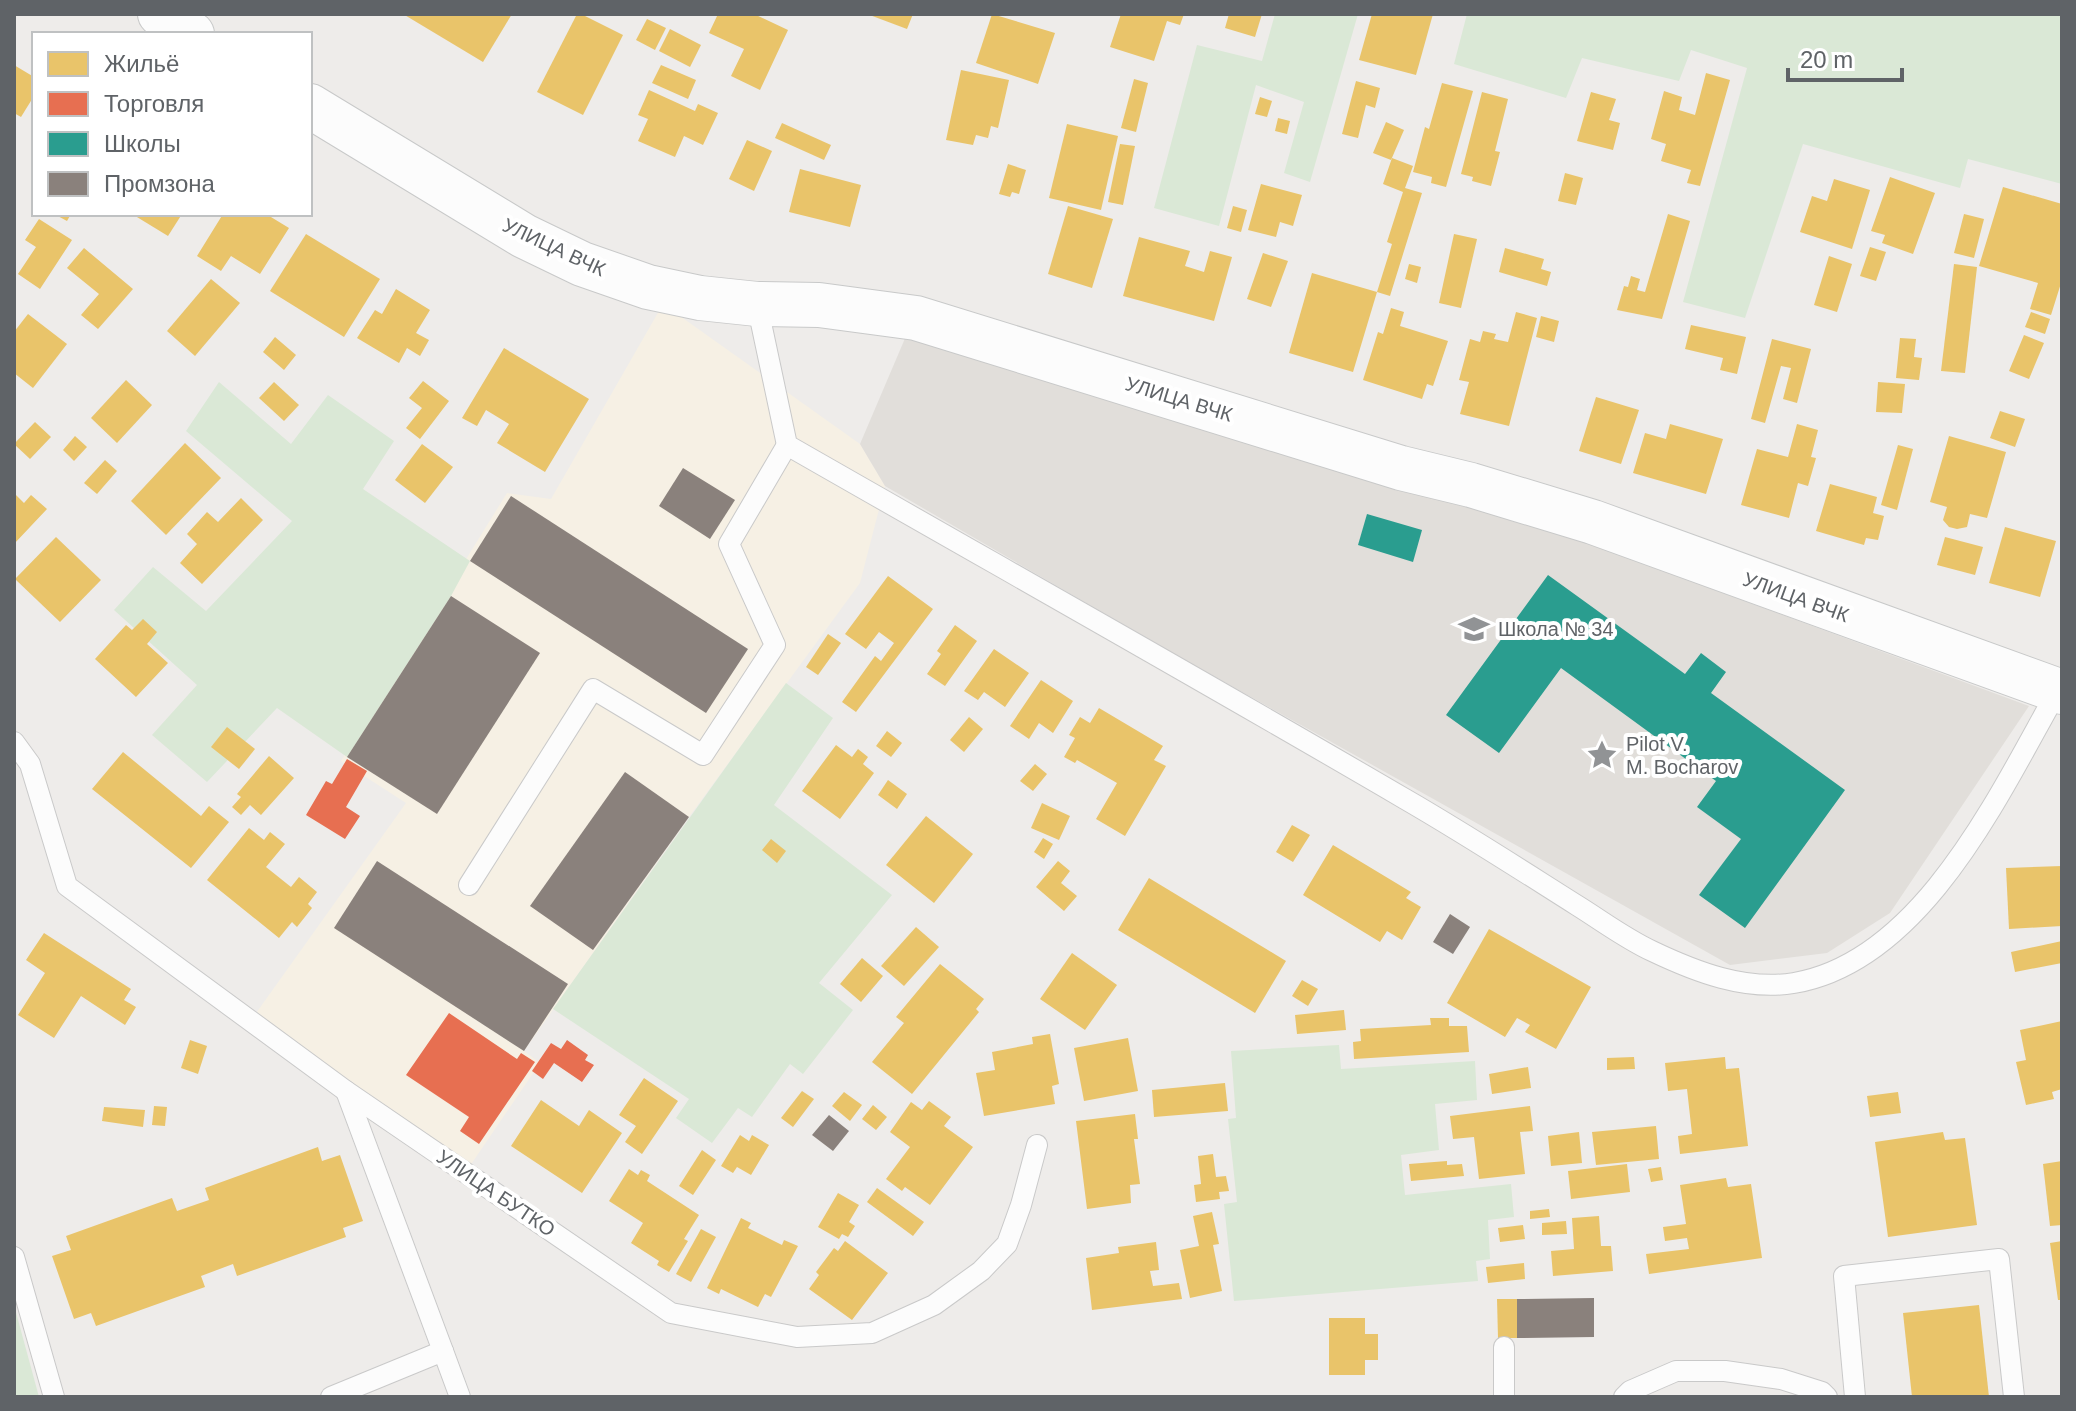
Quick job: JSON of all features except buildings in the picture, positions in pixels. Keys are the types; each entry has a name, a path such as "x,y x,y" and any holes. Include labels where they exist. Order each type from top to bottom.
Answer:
{"main road":[{"path":"160,14 189,32"},
{"name":"УЛИЦА ВЧК","path":"312,107 524,236 582,264 648,287 700,298 757,304 819,305 916,318 1401,468 1471,485 1593,522 2060,691"}],"lane":[{"path":"469,885 593,689 703,755 775,645 729,544 787,445 757,304"},
{"path":"787,445 1408,801 1650,950 1716,978 1752,985 1793,983 1818,977 1882,942 1914,916 1974,837 2060,691"},
{"name":"УЛИЦА БУТКО","path":"14,742 30,764 67,886 346,1091 671,1313 797,1337 872,1333 934,1305 981,1271 1007,1244 1037,1145"},
{"path":"346,1091 460,1397"},
{"path":"14,1257 54,1397"},
{"path":"1855,1397 1844,1276 1999,1259 2014,1397"},
{"path":"1504,1347 1504,1397"},
{"path":"331,1397 443,1351"},
{"path":"1624,1397 1630,1391 1676,1371 1725,1371 1781,1379 1822,1392 1827,1397"}],"shaded area":[{"path":"663,304 860,444 885,486 860,583 689,817 524,1051 540,1063 459,1182 254,1016 406,803 341,761 507,493 551,499"},
{"name":"Школа № 34","path":"909,329 1506,513 2029,706 1890,913 1827,953 1730,965 1167,650 885,486 860,444"}],"green space":[{"path":"1275,14 1358,14 1310,182 1284,173 1304,102 1256,85 1219,226 1154,208 1197,45 1262,61"},
{"path":"1467,14 2062,14 2062,184 1968,159 1960,188 1803,144 1745,318 1683,302 1747,68 1691,50 1679,81 1582,58 1566,98 1454,64"},
{"path":"219,382 291,444 328,395 394,441 363,489 470,561 451,596 347,757 277,708 207,782 152,735 197,685 114,610 153,567 206,611 292,521 186,431"},
{"path":"786,683 833,718 774,805 892,895 819,983 853,1010 803,1074 790,1064 752,1117 738,1108 712,1143 676,1118 689,1099 553,1009"},
{"path":"1339,1045 1341,1069 1475,1061 1477,1100 1435,1104 1439,1150 1401,1155 1405,1195 1511,1184 1514,1217 1488,1220 1490,1259 1476,1261 1478,1281 1234,1301 1224,1204 1237,1202 1228,1119 1236,1118 1231,1051"},
{"path":"14,1305 39,1397 14,1397"}],"place":[{"name":"Школа № 34","path":"1474,629"},
{"name":"Pilot V. M. Bocharov","path":"1602,755"}]}
